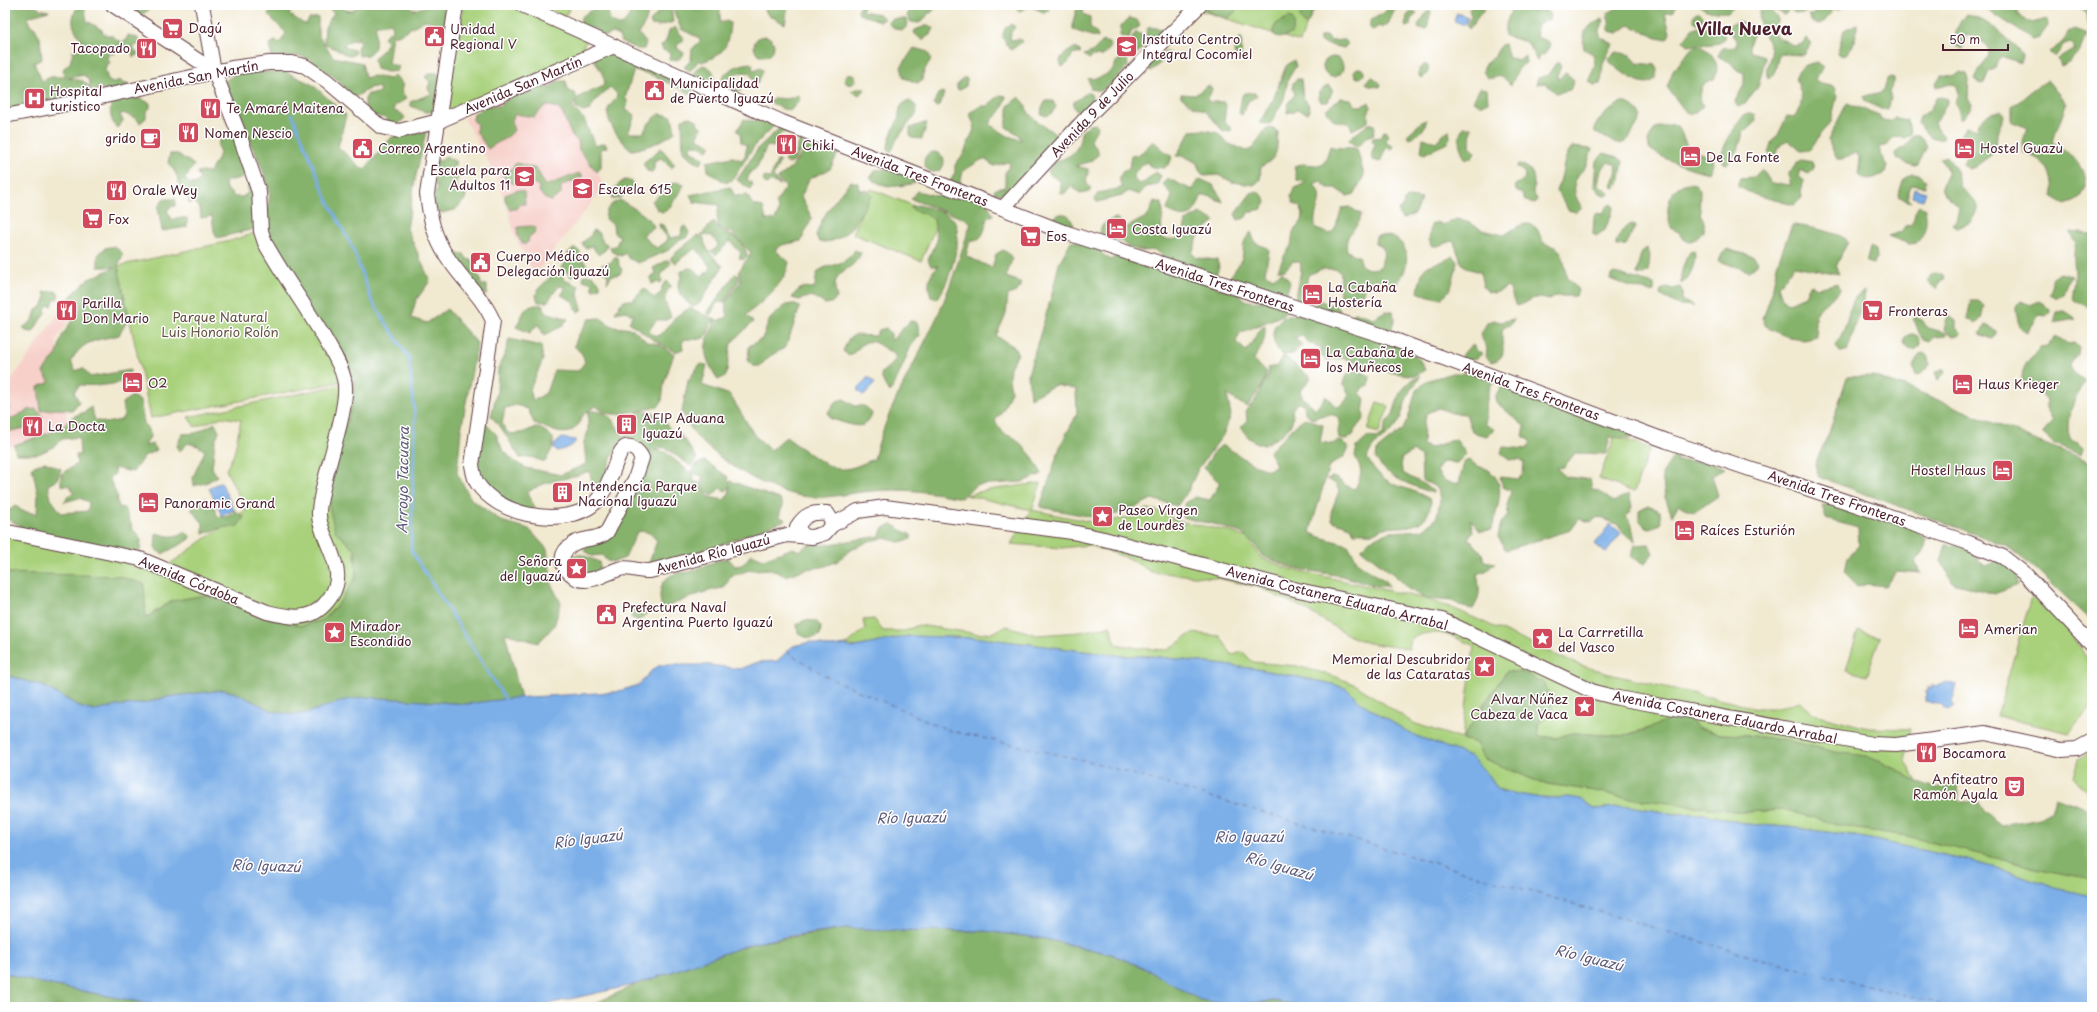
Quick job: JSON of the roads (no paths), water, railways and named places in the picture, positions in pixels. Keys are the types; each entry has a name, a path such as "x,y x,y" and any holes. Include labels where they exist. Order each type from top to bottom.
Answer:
{"main road":[{"path":"113,5 214,71"},
{"path":"202,5 214,71"},
{"path":"439,121 456,5"},
{"name":"Avenida Tres Fronteras","path":"522,5 782,122 1068,233 1384,336 1667,441 1969,543 2003,557 2026,575 2092,645"},
{"name":"Avenida 9 de Julio","path":"1003,208 1088,116 1200,5"},
{"name":"Avenida San Martín","path":"5,116 87,100 214,71 270,63 292,63 305,66 327,81 386,129 399,131 439,121 614,46"},
{"name":"Avenida Córdoba","path":"8,532 140,559 267,612 284,616 303,618 320,610 331,598 337,582 338,570 320,521 319,510 323,486 343,408 345,381 340,366 313,319 265,243 261,231 259,192 239,134 214,71"},
{"name":"Avenida Río Iguazú","path":"439,121 427,194 430,221 448,258 489,310 493,321 472,465 476,482 487,495 501,505 519,512 546,517 556,517 588,508 597,502 610,480 620,452 629,446 638,451 642,458 635,479 607,532 601,537 573,544 564,553 561,560 563,566 577,579 593,579 621,568 640,572 650,571 795,532"},
{"name":"Avenida Costanera Eduardo Arrabal","path":"795,532 812,537 825,533 832,525 858,511 885,507 1072,532 1298,590 1442,620 1594,692 1618,698 1872,744 1896,745 1985,733 2062,750 2077,749 2092,740"},
{"path":"795,532 807,515 818,512 827,513 832,521 832,525"}],"water":[{"path":"1457,13 1468,17 1465,25 1454,21"},
{"path":"1914,189 1926,192 1923,200 1912,197"},
{"path":"868,377 875,383 864,396 857,390"},
{"path":"562,438 576,440 573,445 556,451 554,449 554,445"},
{"path":"221,482 234,510 222,516 209,488"},
{"path":"1610,524 1621,533 1606,553 1595,544"},
{"name":"Rio Iguazú","path":"908,636 981,638 1123,656 1151,656 1257,669 1333,684 1347,689 1360,702 1411,734 1470,756 1489,775 1501,791 1547,799 1568,797 1581,799 1594,809 1630,806 1674,814 1704,814 1747,824 1788,827 1851,835 1963,859 2017,874 2055,888 2092,896 2092,1007 1312,1007 1273,1001 1232,1005 1200,1000 1144,968 1111,954 1041,938 984,931 846,928 790,936 751,944 637,984 529,1007 165,1007 36,982 5,973 5,675 43,686 82,708 95,711 117,706 145,703 167,697 223,690 236,693 272,711 293,715 303,714 346,700 366,697 467,704 512,698 615,692 639,685 653,669 661,665 710,665 740,669 758,662 777,661 793,646 810,642 829,647 846,645 851,648"},
{"path":"1946,682 1957,685 1952,702 1954,707 1948,711 1944,709 1942,705 1925,701 1927,694 1925,692 1928,692 1928,687 1932,689 1932,685 1935,687"}],"waterway":[{"name":"Arroyo Tacuara","path":"292,114 327,199 353,249 372,301 409,358 415,418 411,550 507,702"}],"place":[{"name":"Dagú","path":"172,28"},
{"name":"Unidad Regional V","path":"434,36"},
{"name":"Instituto Centro Integral Cocomiel","path":"1126,46"},
{"name":"Tacopado","path":"146,48"},
{"name":"Municipalidad de Puerto Iguazú","path":"655,90"},
{"name":"Hospital turistico","path":"34,98"},
{"name":"Te Amaré Maitena","path":"211,108"},
{"name":"Nomen Nescio","path":"189,133"},
{"name":"grido","path":"151,138"},
{"name":"Chiki","path":"787,145"},
{"name":"Correo Argentino","path":"363,148"},
{"name":"Hostel Guazù","path":"1964,148"},
{"name":"De La Fonte","path":"1691,157"},
{"name":"Escuela para Adultos 11","path":"525,177"},
{"name":"Escuela 615","path":"582,189"},
{"name":"Orale Wey","path":"117,190"},
{"name":"Fox","path":"93,219"},
{"name":"Costa Iguazú","path":"1117,229"},
{"name":"Eos","path":"1031,236"},
{"name":"Cuerpo Médico Delegación Iguazú","path":"480,263"},
{"name":"La Cabaña Hostería","path":"1313,294"},
{"name":"Parilla Don Mario","path":"67,310"},
{"name":"Fronteras","path":"1873,311"},
{"name":"La Cabaña de los Muñecos","path":"1311,359"},
{"name":"O2","path":"132,383"},
{"name":"Haus Krieger","path":"1962,384"},
{"name":"AFIP Aduana Iguazú","path":"627,425"},
{"name":"La Docta","path":"33,426"},
{"name":"Hostel Haus","path":"2002,470"},
{"name":"Intendencia Parque Nacional Iguazú","path":"563,493"},
{"name":"Panoramic Grand","path":"148,503"},
{"name":"Paseo Vírgen de Lourdes","path":"1103,517"},
{"name":"Raíces Esturión","path":"1685,530"},
{"name":"Señora del Iguazú","path":"577,568"},
{"name":"Prefectura Naval Argentina Puerto Iguazú","path":"607,614"},
{"name":"Amerian","path":"1968,629"},
{"name":"Mirador Escondido","path":"335,633"},
{"name":"La Carrretilla del Vasco","path":"1543,639"},
{"name":"Memorial Descubridor de las Cataratas","path":"1485,666"},
{"name":"Alvar Núñez Cabeza de Vaca","path":"1584,706"},
{"name":"Bocamora","path":"1926,753"},
{"name":"Anfiteatro Ramón Ayala","path":"2014,786"}],"district":[{"name":"Villa Nueva","path":"1744,29"}],"park label":[{"name":"Parque Natural Luis Honorio Rolón","path":"220,324"}],"water label":[{"name":"Río Iguazú","path":"911,818"},
{"name":"Río Iguazú","path":"588,839"},
{"name":"Río Iguazú","path":"266,866"},
{"name":"Río Iguazú","path":"1279,866"},
{"name":"Río Iguazú","path":"1589,958"}]}
